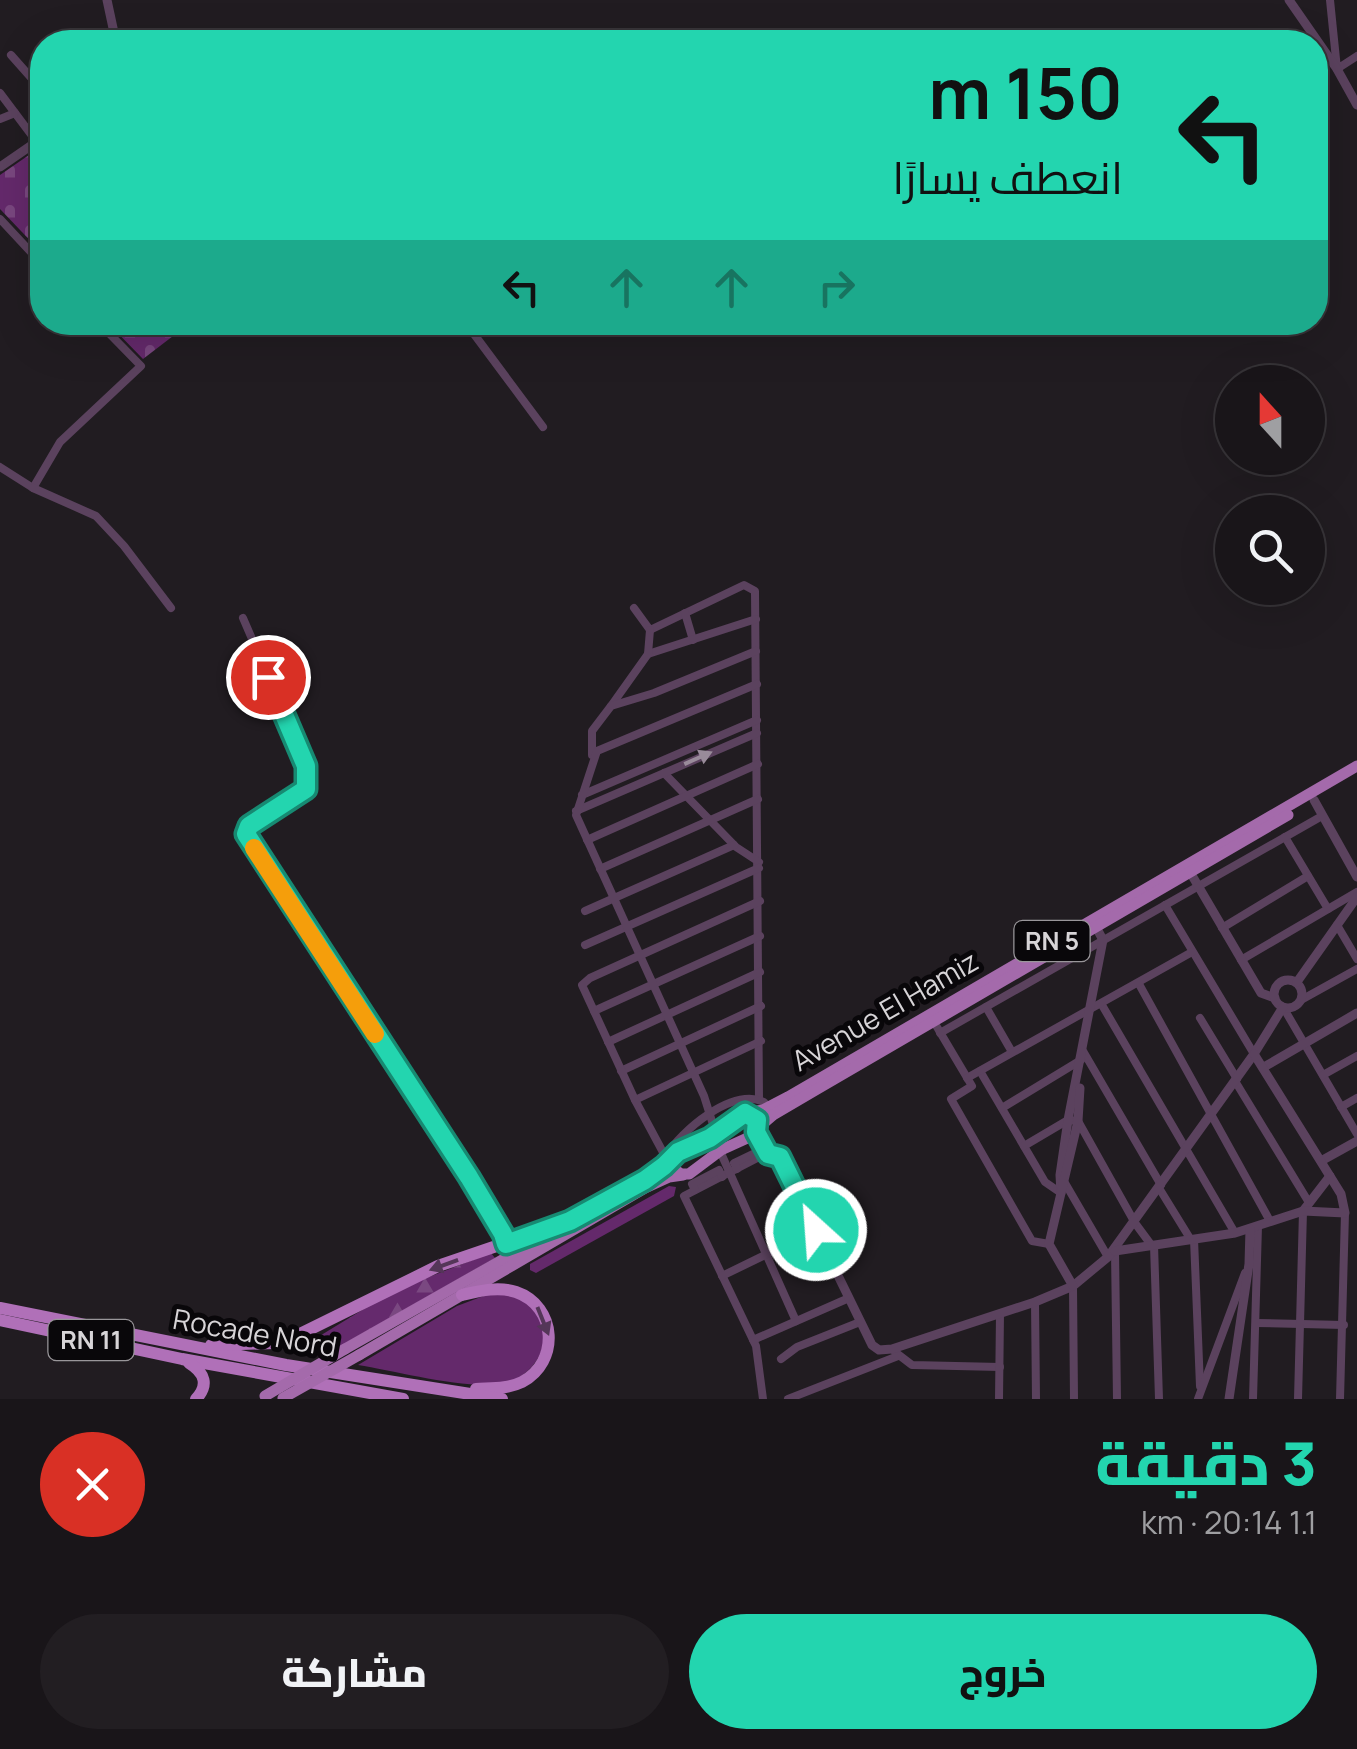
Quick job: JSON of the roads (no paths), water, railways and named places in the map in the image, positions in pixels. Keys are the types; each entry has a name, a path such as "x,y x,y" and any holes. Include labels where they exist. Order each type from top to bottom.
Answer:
{"highway":[{"name":"Avenue El Hamiz","path":"669,1157 716,1134 738,1115 1357,766"},
{"name":"RN 5","path":"757,1130 773,1116 937,1028 1096,927 1357,775"},
{"path":"262,1397 570,1221 670,1174 691,1174 720,1151 757,1130 756,1118 747,1113"},
{"path":"282,1399 670,1174 673,1167 669,1157"},
{"path":"669,1157 670,1174"},
{"path":"180,1352 290,1339 409,1278 570,1221"},
{"path":"434,1390 514,1385 534,1372 548,1349 549,1326 530,1299 515,1291 491,1289 462,1295"},
{"name":"Rocade Nord","path":"0,1308 332,1387 404,1399"},
{"name":"Rocade Nord","path":"0,1320 180,1352 502,1399"},
{"path":"180,1352 205,1381 204,1390 196,1399"},
{"path":"332,1387 358,1399"}],"street":[{"path":"107,0 113,30"},
{"path":"1290,0 1310,30"},
{"path":"1330,0 1337,69"},
{"path":"11,55 30,76"},
{"path":"1328,56 1357,106"},
{"path":"1337,69 1357,56"},
{"path":"0,93 30,130"},
{"path":"0,118 15,113"},
{"path":"0,167 30,149"},
{"path":"0,220 30,251"},
{"path":"33,488 60,442 141,366 111,335"},
{"path":"474,335 543,427"},
{"path":"0,467 33,488 96,516 171,608"},
{"path":"650,630 744,585 755,590 764,1103 737,1100 710,1115 685,1132 669,1157 634,1100 582,985 760,901"},
{"path":"592,759 592,731 648,654 650,630 634,608"},
{"path":"685,613 693,640"},
{"path":"243,618 306,766 306,789 249,826 246,834 469,1177 506,1244"},
{"path":"648,654 756,619"},
{"path":"611,706 654,693 756,651"},
{"path":"716,1134 694,1072 576,811 597,750 756,684"},
{"path":"581,795 757,720"},
{"path":"576,811 757,732"},
{"path":"587,840 758,764"},
{"path":"664,773 759,865"},
{"path":"600,868 758,798"},
{"path":"1314,800 1357,877"},
{"path":"1049,1244 1032,1241 951,1099 972,1086 937,1028 986,1007 1322,816"},
{"path":"1285,837 1328,909"},
{"path":"585,911 734,844"},
{"path":"585,945 759,865"},
{"path":"1190,872 1261,993 1275,998 1283,1007 1357,1138 1321,1161"},
{"path":"1222,928 1308,876"},
{"path":"1241,960 1357,894"},
{"path":"1297,982 1357,894"},
{"path":"1165,905 1341,1194 1345,1212 1340,1399"},
{"path":"1337,924 1357,959"},
{"path":"1096,927 1103,940 1097,1006 1082,1055 1073,1121 1060,1175 1063,1188 1111,1254 1116,1399"},
{"path":"594,1011 760,936"},
{"path":"967,1078 1192,952"},
{"path":"1283,1007 1293,1007 1357,969"},
{"path":"608,1042 760,972"},
{"path":"1275,998 1278,984 1287,980 1302,988 1302,1000"},
{"path":"1139,984 1270,1221"},
{"path":"621,1071 761,1006"},
{"path":"1097,1006 1234,1233"},
{"path":"986,1007 1012,1052"},
{"path":"788,1399 895,1352 1074,1286 1111,1254 1135,1223 1283,1007"},
{"path":"1264,1067 1357,1013"},
{"path":"1200,1018 1308,1201"},
{"path":"634,1100 761,1041"},
{"path":"1002,1108 1082,1055"},
{"path":"1082,1055 1192,1239 1198,1399"},
{"path":"1324,1076 1357,1056"},
{"path":"980,1071 1045,1182 1063,1188"},
{"path":"1342,1107 1357,1098"},
{"path":"1024,1146 1073,1121"},
{"path":"1073,1121 1135,1223 1153,1245 1159,1399"},
{"path":"757,1130 766,1154"},
{"path":"720,1151 796,1320"},
{"path":"684,1196 766,1154 780,1157 872,1345 895,1352 912,1366 1000,1368"},
{"path":"670,1174 753,1340 764,1399"},
{"path":"1298,1399 1303,1212 1330,1176"},
{"path":"1063,1188 1049,1244 1074,1286 1074,1399"},
{"path":"1111,1254 1234,1233 1303,1212 1345,1212"},
{"path":"1228,1399 1254,1228"},
{"path":"1253,1399 1254,1228"},
{"path":"722,1276 816,1230"},
{"path":"1200,1386 1249,1264"},
{"path":"753,1340 849,1298"},
{"path":"1035,1302 1036,1399"},
{"path":"999,1399 1000,1314"},
{"path":"780,1359 797,1347 860,1322"},
{"path":"1256,1324 1344,1325"}]}
